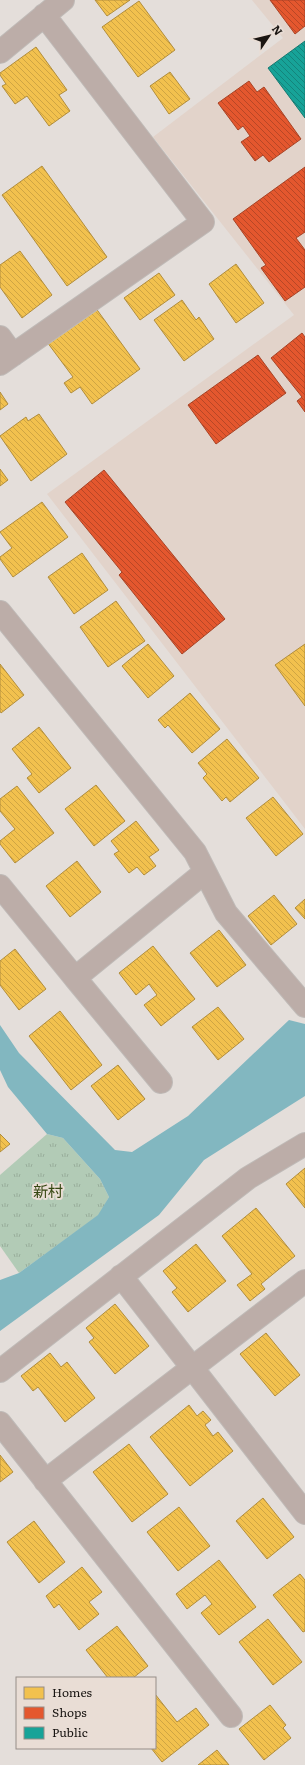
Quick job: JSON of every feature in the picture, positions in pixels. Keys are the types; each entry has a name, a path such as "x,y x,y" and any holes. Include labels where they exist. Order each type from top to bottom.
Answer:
{"street":[{"path":"0,52 63,0"},
{"path":"0,337 6,360 203,222 44,15"},
{"path":"0,612 195,852 226,913 305,1006"},
{"path":"75,978 205,872"},
{"path":"0,886 160,1082"},
{"path":"0,1371 248,1178 305,1144"},
{"path":"121,1276 305,1513"},
{"path":"46,1480 305,1281"},
{"path":"0,1422 231,1716"}],"shaded area":[{"path":"252,0 305,0 305,829 47,494 294,315 153,137 283,38"}],"green space":[{"path":"47,1134 63,1138 100,1179 109,1197 99,1215 19,1273 0,1246 0,1175"}],"water":[{"path":"289,1020 305,1024 305,1096 204,1160 159,1215 0,1331 0,1280 19,1273 98,1215 109,1197 100,1179 63,1138 47,1134 8,1087 0,1070 0,1025 19,1053 115,1150 132,1152 188,1116"}],"building: Homes":[{"path":"95,0 130,0 107,16"},
{"path":"139,1 175,50 138,77 102,27"},
{"path":"36,47 67,90 59,95 70,111 49,126 27,96 15,104 2,86 6,84 0,75 0,73"},
{"path":"170,72 190,99 169,114 150,86"},
{"path":"42,166 107,257 67,286 2,195"},
{"path":"20,251 52,295 22,318 0,287 0,265"},
{"path":"236,264 264,303 236,323 209,284"},
{"path":"159,273 175,295 140,320 124,298"},
{"path":"182,300 196,320 199,317 214,339 184,361 154,320"},
{"path":"95,307 140,369 92,404 80,387 71,393 64,383 73,377 47,342"},
{"path":"0,392 8,404 0,410"},
{"path":"39,414 67,454 31,481 0,436 26,417 28,421"},
{"path":"0,469 8,480 0,486"},
{"path":"42,502 68,537 13,577 0,559 0,557 12,548 0,532"},
{"path":"82,553 108,590 74,614 48,577"},
{"path":"116,601 145,641 108,667 80,627"},
{"path":"148,644 174,676 148,698 122,666"},
{"path":"305,644 305,706 275,665"},
{"path":"0,664 24,695 1,713 0,711"},
{"path":"190,693 220,729 192,753 168,725 165,728 158,720"},
{"path":"39,727 71,768 39,793 27,778 32,774 12,749"},
{"path":"227,739 259,778 230,802 226,797 222,801 203,778 207,774 198,763"},
{"path":"96,785 125,821 94,846 65,809"},
{"path":"17,786 54,833 15,863 0,844 0,841 15,829 0,811 0,799"},
{"path":"273,797 303,834 276,856 246,818"},
{"path":"136,821 159,850 149,857 156,866 144,875 137,867 129,873 114,854 119,851 111,841"},
{"path":"77,861 101,892 70,917 46,886"},
{"path":"274,895 297,924 271,945 248,916"},
{"path":"305,899 305,919 295,908"},
{"path":"219,930 246,965 217,987 190,953"},
{"path":"153,946 195,999 161,1026 144,1005 157,995 149,984 136,995 119,973"},
{"path":"15,949 46,989 19,1010 0,985 0,961"},
{"path":"218,1007 244,1039 218,1060 192,1027"},
{"path":"60,1011 102,1065 71,1090 29,1036"},
{"path":"118,1065 145,1099 118,1120 91,1086"},
{"path":"0,1134 10,1144 0,1152"},
{"path":"305,1168 305,1208 286,1184"},
{"path":"256,1208 295,1256 261,1284 265,1289 250,1301 237,1285 252,1274 222,1236"},
{"path":"196,1244 226,1281 188,1312 172,1292 177,1288 163,1271"},
{"path":"115,1304 149,1346 115,1374 89,1342 94,1338 86,1328"},
{"path":"266,1333 300,1375 275,1396 240,1354"},
{"path":"50,1353 61,1367 67,1362 95,1398 65,1422 38,1387 33,1391 21,1376"},
{"path":"189,1405 197,1416 203,1411 211,1420 205,1425 213,1436 218,1432 233,1451 190,1486 150,1437"},
{"path":"129,1444 168,1494 132,1522 93,1472"},
{"path":"0,1455 13,1472 0,1482"},
{"path":"263,1498 294,1537 267,1559 236,1521"},
{"path":"179,1507 210,1546 178,1571 147,1532"},
{"path":"34,1521 65,1562 39,1583 7,1542"},
{"path":"219,1560 256,1607 219,1635 201,1613 212,1604 205,1595 187,1609 176,1594"},
{"path":"82,1567 102,1592 89,1602 99,1614 79,1630 59,1604 54,1608 46,1596"},
{"path":"300,1574 305,1580 305,1631 303,1632 273,1595"},
{"path":"268,1619 302,1662 273,1685 239,1642"},
{"path":"117,1626 148,1666 134,1677 107,1677 86,1650"},
{"path":"156,1695 177,1722 196,1708 209,1725 162,1762 152,1749 156,1749"},
{"path":"270,1705 286,1725 283,1728 291,1738 264,1760 239,1729"},
{"path":"217,1750 229,1765 198,1765"}],"building: Shops":[{"path":"270,0 305,0 305,26 295,34"},
{"path":"249,81 257,92 264,87 301,139 269,162 263,155 255,161 241,142 250,136 243,126 238,130 218,103"},
{"path":"305,167 305,232 296,238 305,250 305,287 285,301 261,268 266,265 233,219"},
{"path":"302,333 305,337 305,412 297,401 302,397 271,358"},
{"path":"258,355 286,393 216,444 188,405"},
{"path":"104,470 225,619 182,654 119,575 122,572 65,502"}],"building: Public":[{"path":"305,41 305,118 268,68"}],"district":[{"name":"新村","path":"48,1190"}]}
